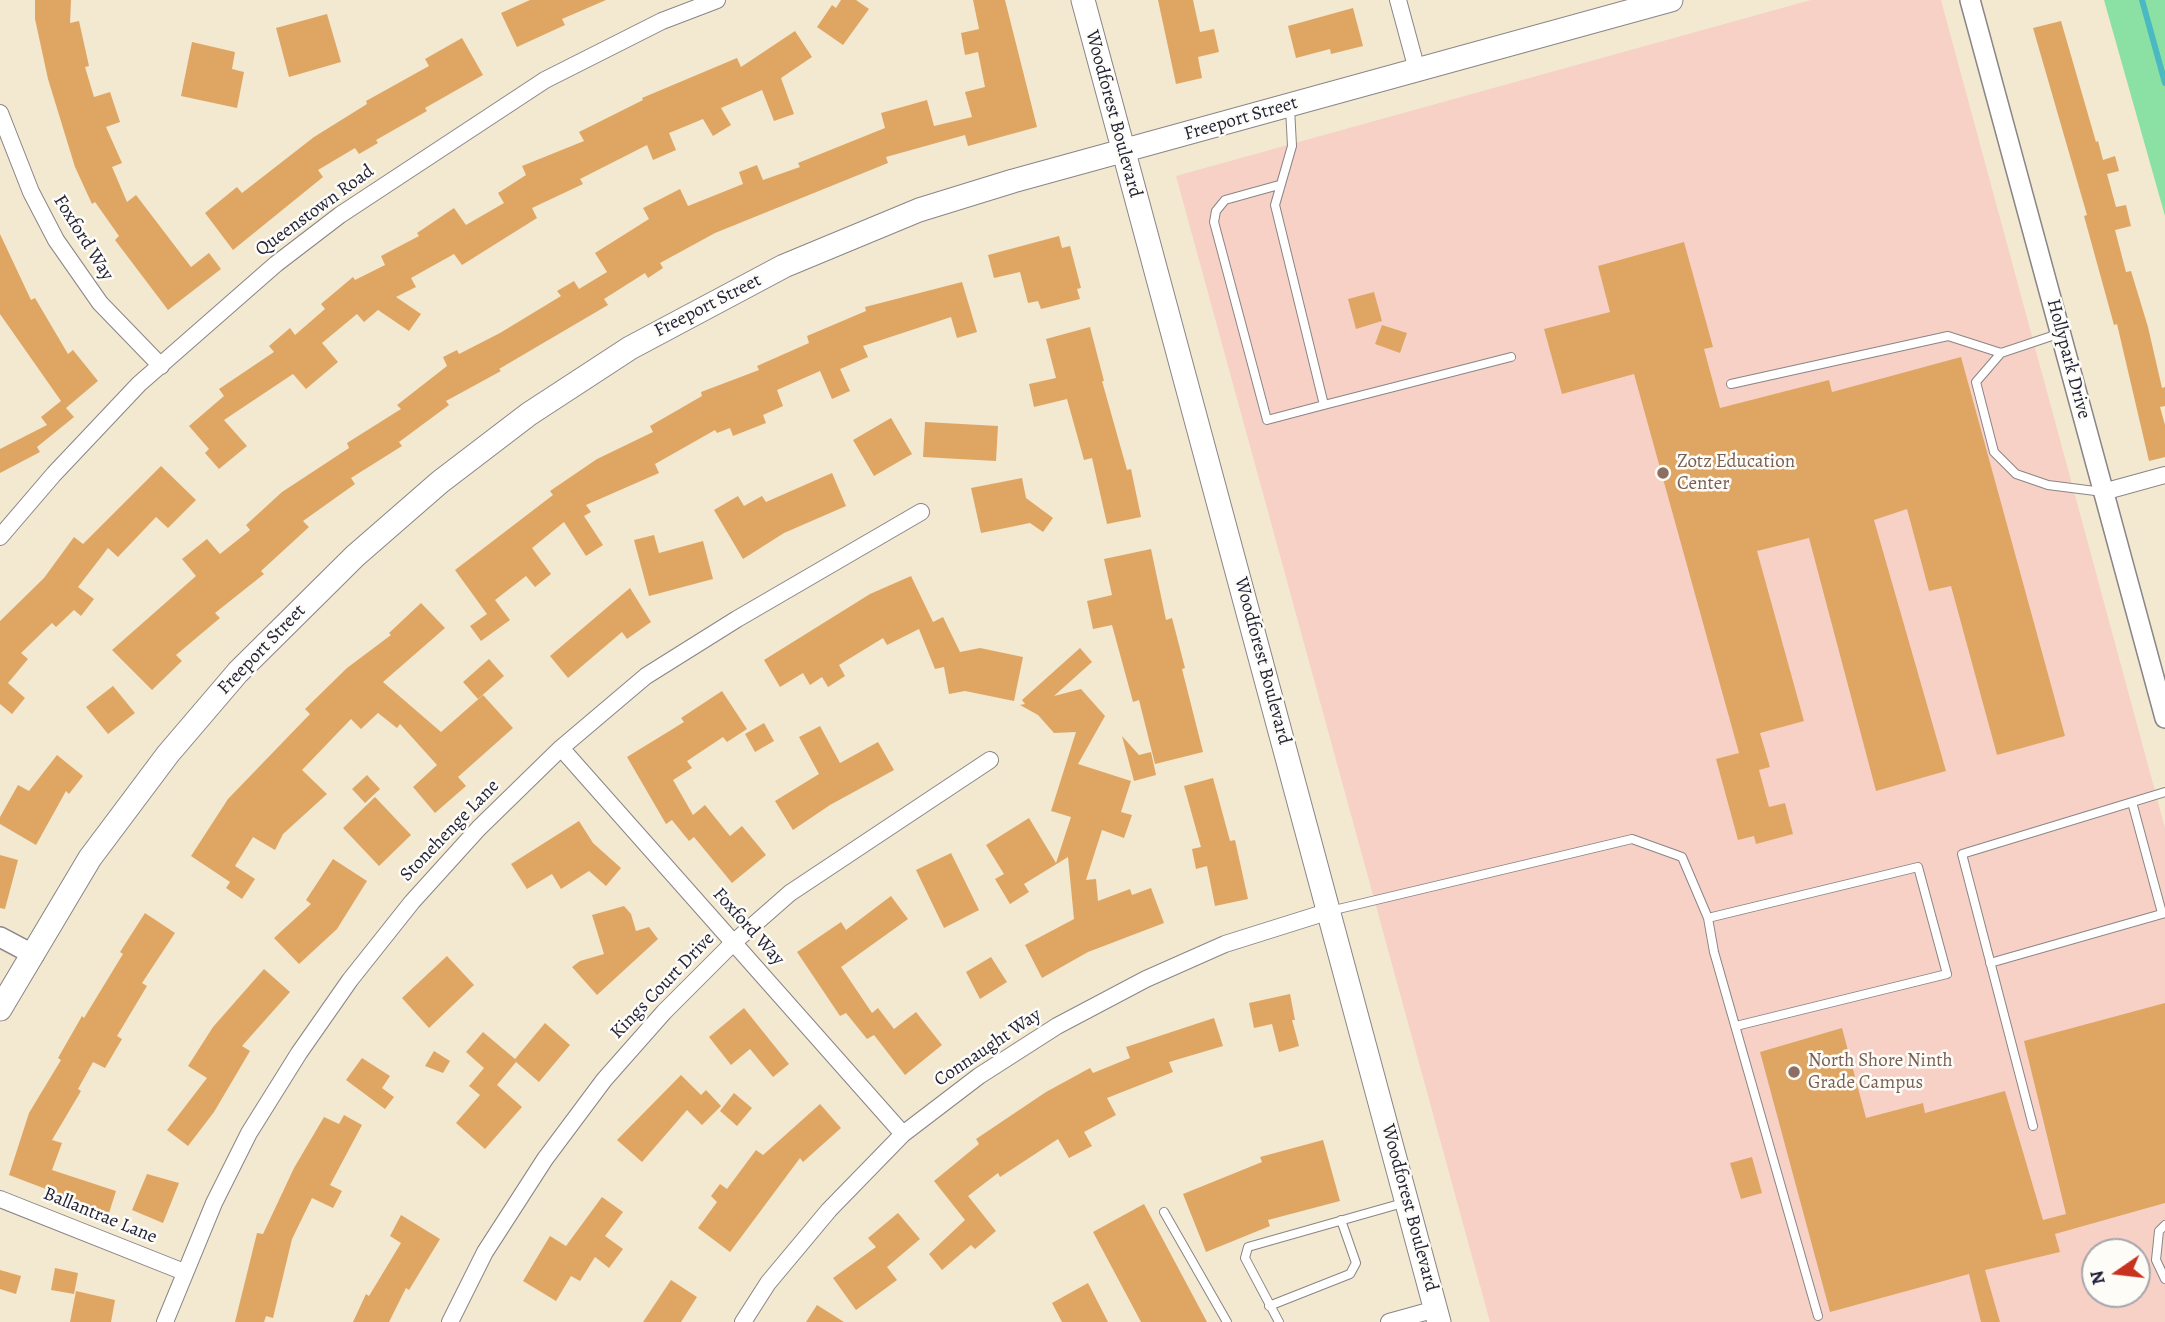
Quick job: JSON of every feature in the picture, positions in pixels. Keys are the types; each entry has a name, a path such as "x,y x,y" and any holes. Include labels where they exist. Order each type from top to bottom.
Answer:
{"main road":[{"name":"Woodforest Boulevard","path":"1083,0 1437,1316"},
{"name":"Freeport Street","path":"0,1009 34,955 50,920 90,858 168,754 238,672 355,556 440,482 529,414 655,332 784,266 919,210 1013,181 1123,153 1671,0"}],"street":[{"name":"Queenstown Road","path":"0,537 87,437 161,366 276,264 427,155 545,80 662,21 717,0"},
{"path":"1398,0 1417,70"},
{"name":"Hollypark Drive","path":"1970,0 2165,718"},
{"name":"Foxford Way","path":"0,113 31,192 56,240 100,303 161,366"},
{"path":"2103,492 2165,475"},
{"name":"Stonehenge Lane","path":"165,1322 214,1203 249,1133 299,1053 350,980 412,902 479,828 561,748 646,676 737,619 921,512"},
{"name":"Foxford Way","path":"561,748 903,1134"},
{"name":"Kings Court Drive","path":"450,1322 485,1252 545,1158 629,1051 733,943 800,886 990,761"},
{"name":"Connaught Way","path":"743,1322 768,1283 829,1210 903,1134 979,1076 1057,1026 1146,979 1225,944 1330,911"},
{"path":"0,937 34,955"},
{"name":"Ballantrae Lane","path":"0,1199 184,1272"},
{"path":"1389,1322 1437,1316"}],"lane":[{"path":"1290,105 1292,146 1275,205 1324,405"},
{"path":"1279,185 1225,200 1216,211 1214,222 1267,420 1511,357"},
{"path":"2061,333 2001,353 1976,382 1994,452 2016,474 2048,485 2103,492"},
{"path":"1731,384 1948,337 2001,353"},
{"path":"2033,1126 1962,853 2165,792"},
{"path":"1990,963 2163,913 2132,802"},
{"path":"1330,911 1632,839 1682,857 1707,918 1818,1316"},
{"path":"1707,918 1918,867 1947,974 1736,1026"},
{"path":"1279,1322 1245,1258 1248,1247 1406,1202"},
{"path":"1164,1212 1227,1322"},
{"path":"1269,1306 1350,1274 1356,1263 1342,1220"},
{"path":"2165,1225 2159,1231 2156,1259 2165,1279"}],"shaded area":[{"name":"Zotz Education Center","path":"1811,0 1941,0 2165,828 2165,1322 1490,1322 1176,176"}],"green space":[{"path":"2104,0 2165,0 2165,216"}],"building":[{"path":"35,0 71,0 70,23 79,21 89,66 85,67 94,97 110,92 120,122 106,127 122,163 112,167 127,202 136,195 191,267 209,253 221,269 168,310 115,240 119,236 95,202 92,204 75,167 48,79 35,19"},
{"path":"530,0 606,0 562,19 565,25 517,47 501,13"},
{"path":"841,0 856,0 869,9 843,45 817,27 832,5 836,8"},
{"path":"973,0 1005,0 1037,127 968,146 965,135 886,157 888,163 715,233 660,263 663,268 648,278 645,273 604,299 608,305 499,369 501,371 446,401 449,405 399,442 402,446 351,478 355,484 303,521 309,527 261,571 264,574 215,613 220,618 176,655 182,661 152,690 112,650 196,576 182,559 207,539 220,554 250,530 246,525 282,492 349,448 347,443 401,409 397,405 447,366 443,357 457,350 459,354 500,333 561,296 557,291 574,281 579,289 607,272 595,253 649,219 643,208 680,189 688,206 743,184 739,172 757,165 763,180 800,167 798,163 885,128 881,113 927,100 934,126 972,117 965,92 985,87 978,52 965,55 961,33 979,29"},
{"path":"1158,0 1193,0 1200,32 1214,29 1219,52 1198,57 1202,78 1176,84"},
{"path":"1353,8 1363,46 1331,54 1330,49 1296,58 1288,26"},
{"path":"327,14 341,62 289,77 276,28"},
{"path":"2061,21 2103,160 2115,156 2119,171 2107,174 2116,207 2126,205 2131,226 2115,230 2126,272 2131,271 2148,327 2162,388 2165,387 2165,406 2160,407 2165,425 2165,457 2149,461 2117,324 2114,325 2084,216 2087,215 2033,28"},
{"path":"795,31 812,57 781,78 794,114 774,121 762,90 721,108 731,125 713,136 703,119 669,133 676,150 653,160 647,145 580,179 583,184 532,208 537,218 462,265 454,254 411,278 416,287 396,297 421,314 409,331 378,310 364,322 357,314 322,343 338,362 306,389 293,374 224,420 247,446 219,469 205,453 209,449 189,426 224,396 219,389 274,352 269,346 290,328 295,335 325,309 321,304 353,277 355,280 385,265 381,256 419,236 417,233 454,208 466,225 504,203 498,193 526,175 522,166 584,141 579,132 643,100 642,98 737,58 741,67"},
{"path":"462,38 483,75 425,108 427,111 376,140 378,143 359,154 355,148 318,170 323,177 233,250 205,213 237,187 242,193 314,137 367,104 366,101 429,66 425,59"},
{"path":"192,42 235,52 232,69 244,72 237,108 181,96"},
{"path":"0,234 31,300 35,298 68,354 73,350 98,381 66,408 74,417 37,447 40,452 0,473 0,449 47,425 41,417 61,401 0,314"},
{"path":"1059,236 1062,248 1070,246 1081,288 1077,289 1080,299 1041,309 1038,301 1028,303 1020,272 994,278 988,255"},
{"path":"1684,242 1713,347 1704,349 1720,408 1829,380 1832,392 1961,357 2065,736 1997,755 1951,586 1929,591 1907,509 1874,520 1946,771 1876,791 1809,538 1757,551 1804,721 1760,733 1770,767 1759,770 1769,807 1785,803 1793,834 1756,844 1754,836 1738,840 1716,759 1739,753 1634,374 1562,394 1544,329 1610,312 1598,266"},
{"path":"962,282 977,332 957,338 951,317 863,346 868,357 840,369 850,391 832,399 820,371 777,390 783,406 763,415 766,423 733,436 730,428 717,433 715,430 655,464 659,473 586,505 591,512 584,516 603,545 586,556 564,522 532,548 551,574 535,587 526,576 495,600 510,620 481,641 470,626 487,614 455,570 553,495 550,491 597,459 653,432 650,426 702,396 701,392 759,370 757,366 809,343 807,336 866,311 865,307"},
{"path":"1374,292 1382,321 1356,329 1348,299"},
{"path":"1382,325 1407,333 1400,353 1375,344"},
{"path":"1090,327 1127,470 1131,469 1141,517 1107,524 1092,458 1084,460 1067,399 1034,407 1029,384 1056,378 1046,339"},
{"path":"891,418 912,454 874,476 853,440"},
{"path":"925,422 998,426 996,461 923,457"},
{"path":"161,466 196,500 168,528 156,517 118,557 108,548 78,587 94,599 81,616 74,610 56,627 52,623 21,653 28,659 8,683 25,698 12,714 0,704 0,621 44,578 74,537 83,544"},
{"path":"832,473 846,506 784,533 743,559 714,510 738,496 744,506 762,496 766,502"},
{"path":"1022,478 1026,498 1053,518 1043,532 1030,523 981,533 971,488"},
{"path":"654,535 659,553 703,541 713,579 649,596 634,540"},
{"path":"1151,549 1166,620 1172,618 1185,668 1182,669 1203,752 1155,764 1139,700 1133,702 1112,625 1093,629 1087,601 1112,595 1104,559"},
{"path":"911,576 933,622 943,617 960,652 980,648 1023,657 1014,701 965,691 949,694 944,667 935,669 919,629 887,645 883,638 839,665 845,676 828,687 822,677 810,685 803,673 780,687 764,660 870,594"},
{"path":"630,588 651,622 627,639 622,632 568,678 550,656"},
{"path":"421,603 445,628 383,682 441,732 483,695 513,728 458,777 466,786 435,813 413,787 437,765 400,724 397,728 378,713 361,729 351,719 302,770 327,794 283,834 275,850 253,837 235,866 255,879 242,899 226,888 230,882 191,856 228,799 310,714 305,709 347,668 391,635 389,633"},
{"path":"1080,648 1092,662 1054,696 1081,689 1105,716 1078,764 1131,781 1121,812 1132,815 1124,838 1102,830 1086,880 1096,879 1098,901 1130,889 1132,895 1151,888 1164,923 1088,952 1042,978 1025,945 1074,919 1068,857 1024,884 1029,892 1010,904 995,879 1004,874 986,845 1029,818 1056,863 1071,817 1051,811 1076,732 1054,733 1038,715 1020,705 1025,704 1022,700"},
{"path":"489,659 504,676 478,699 463,682"},
{"path":"113,686 135,713 108,734 86,707"},
{"path":"722,691 747,729 727,742 723,737 687,761 692,768 673,780 693,815 705,805 730,836 742,826 766,855 732,883 694,837 689,841 672,820 666,824 627,757 684,722 681,718"},
{"path":"764,723 774,741 755,752 745,734"},
{"path":"820,726 840,763 878,742 894,770 830,805 793,830 775,801 819,774 799,737"},
{"path":"1122,736 1139,755 1151,752 1156,775 1134,781"},
{"path":"57,755 83,776 69,794 66,791 36,845 0,824 0,817 18,785 29,791"},
{"path":"367,775 380,789 365,803 352,789"},
{"path":"1213,778 1230,841 1235,840 1248,899 1215,906 1207,866 1196,869 1192,849 1201,847 1184,786"},
{"path":"375,797 411,835 379,866 343,828"},
{"path":"579,821 593,843 621,868 606,886 589,871 561,889 552,874 527,889 511,864"},
{"path":"951,853 979,910 944,928 916,870"},
{"path":"0,855 18,860 5,909 0,908"},
{"path":"333,859 367,881 337,929 299,964 274,938 311,904 306,900"},
{"path":"891,896 908,919 841,967 872,1013 878,1008 894,1029 916,1012 942,1045 905,1075 874,1035 867,1039 846,1013 840,1016 797,952 841,922 846,930"},
{"path":"624,906 631,914 636,931 649,927 658,939 597,995 572,967 580,961 604,954 592,915"},
{"path":"145,913 175,933 142,983 147,986 117,1036 122,1039 105,1068 93,1062 78,1089 81,1091 52,1140 62,1143 52,1170 116,1191 109,1213 9,1175 29,1113 61,1060 58,1058 82,1016 84,1018"},
{"path":"447,956 474,985 429,1028 402,998"},
{"path":"991,957 1007,982 980,999 966,972"},
{"path":"264,969 290,992 242,1046 250,1051 214,1112 188,1146 167,1130 207,1078 188,1066 213,1027"},
{"path":"1290,994 1295,1020 1292,1020 1299,1046 1279,1052 1272,1024 1254,1028 1249,1003"},
{"path":"2165,1003 2165,1203 2055,1234 2060,1252 1985,1270 2000,1322 1981,1322 1969,1274 1830,1312 1760,1052 1842,1028 1866,1118 1923,1103 1925,1113 2005,1091 2043,1220 2066,1214 2024,1041"},
{"path":"744,1008 789,1064 773,1077 750,1049 731,1065 709,1037"},
{"path":"1214,1018 1223,1046 1169,1062 1173,1072 1107,1098 1116,1115 1084,1132 1092,1146 1069,1158 1058,1139 1000,1177 998,1173 968,1196 996,1231 975,1249 971,1245 942,1270 929,1254 965,1220 934,1181 979,1144 976,1139 1046,1092 1090,1068 1093,1073 1130,1058 1126,1047"},
{"path":"545,1023 570,1045 539,1082 516,1062 497,1085 522,1107 485,1149 456,1123 480,1095 469,1086 484,1068 466,1052 483,1032 515,1059"},
{"path":"434,1051 450,1061 443,1073 425,1066"},
{"path":"362,1058 390,1076 382,1088 394,1097 385,1109 346,1080"},
{"path":"681,1075 701,1095 706,1090 721,1106 702,1125 687,1110 642,1162 617,1140"},
{"path":"734,1093 752,1108 737,1126 720,1111"},
{"path":"820,1104 841,1128 803,1162 800,1158 730,1252 698,1228 717,1202 711,1196 720,1184 727,1189 756,1150 763,1155"},
{"path":"344,1115 362,1125 330,1185 342,1191 333,1208 312,1198 292,1239 273,1318 266,1316 264,1322 235,1322 257,1233 263,1234 294,1168 324,1117 339,1124"},
{"path":"1323,1140 1340,1201 1268,1220 1270,1226 1206,1252 1183,1194 1262,1162 1260,1157"},
{"path":"1752,1157 1762,1193 1741,1199 1730,1163"},
{"path":"147,1174 179,1183 163,1223 132,1210"},
{"path":"602,1197 623,1212 605,1236 623,1249 609,1268 595,1257 580,1281 571,1276 556,1301 523,1281 550,1236 566,1246"},
{"path":"1144,1204 1207,1322 1141,1322 1093,1232"},
{"path":"898,1213 920,1239 887,1267 897,1280 856,1310 833,1278 876,1247 868,1238"},
{"path":"401,1215 440,1239 409,1290 406,1288 389,1322 353,1322 366,1294 369,1296 401,1243 390,1236"},
{"path":"55,1268 78,1273 74,1294 51,1290"},
{"path":"0,1270 21,1276 16,1294 0,1289"},
{"path":"671,1280 697,1297 681,1322 643,1322"},
{"path":"1088,1283 1108,1322 1062,1322 1052,1303"},
{"path":"76,1291 115,1300 111,1322 70,1322"},
{"path":"817,1305 844,1322 806,1322"}],"waterway":[{"path":"2142,0 2165,83"}],"place":[{"name":"Zotz Education Center","path":"1663,473"},
{"name":"North Shore Ninth Grade Campus","path":"1794,1072"}]}
